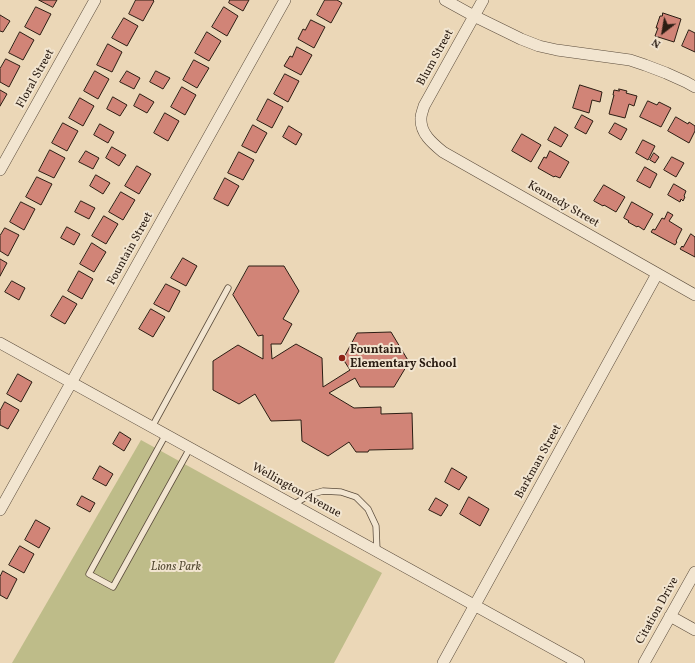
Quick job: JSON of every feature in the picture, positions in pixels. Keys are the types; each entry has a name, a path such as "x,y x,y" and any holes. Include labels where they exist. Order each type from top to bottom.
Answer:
{"street":[{"name":"Floral Street","path":"0,170 95,0"},
{"name":"Fountain Street","path":"0,510 285,0"},
{"path":"445,0 474,16 539,46 556,50 630,60 666,73 695,87"},
{"name":"Blum Street","path":"423,131 421,118 424,106 483,0"},
{"name":"Kennedy Street","path":"423,131 431,142 443,152 695,295"},
{"name":"Barkman Street","path":"443,663 657,274"},
{"name":"Wellington Avenue","path":"0,343 579,663"},
{"name":"Citation Drive","path":"644,663 695,572"},
{"path":"670,616 695,630"}],"lane":[{"path":"152,427 228,288"},
{"path":"166,434 89,574 113,587 190,448"},
{"path":"293,505 309,495 323,491 341,492 356,497 368,509 376,526 377,551"}],"green space":[{"name":"Lions Park","path":"141,440 382,573 334,663 12,663"}],"building":[{"path":"39,0 57,0 53,7"},
{"path":"136,0 154,1 143,21 129,14"},
{"path":"230,0 249,0 243,11 229,3"},
{"path":"325,0 337,0 342,3 331,23 317,15"},
{"path":"36,7 51,14 40,35 25,27"},
{"path":"224,7 238,16 227,36 212,27"},
{"path":"663,13 681,19 674,42 655,36 660,16 662,16"},
{"path":"0,15 10,21 3,32 0,31"},
{"path":"124,18 138,26 127,46 112,38"},
{"path":"311,20 325,27 314,48 298,39 303,29 305,30"},
{"path":"689,30 695,33 695,52 682,46"},
{"path":"20,32 34,40 23,60 9,53"},
{"path":"207,32 221,41 209,61 195,53"},
{"path":"108,44 122,52 112,72 97,65"},
{"path":"297,47 312,55 301,75 284,66 290,56 292,57"},
{"path":"6,59 20,66 9,87 0,82 0,69"},
{"path":"194,60 209,68 197,88 183,80"},
{"path":"95,71 109,79 98,99 84,91"},
{"path":"127,71 140,78 134,89 120,82"},
{"path":"156,71 170,78 163,89 150,82"},
{"path":"285,74 299,81 288,102 274,94"},
{"path":"580,85 602,92 600,102 592,100 589,113 573,108"},
{"path":"182,87 196,95 185,115 171,107"},
{"path":"619,89 637,96 634,106 629,104 625,118 609,114 614,90 619,91"},
{"path":"0,90 7,94 0,106"},
{"path":"140,94 154,102 147,113 134,106"},
{"path":"113,97 127,105 120,116 107,109"},
{"path":"80,98 94,106 83,126 69,118"},
{"path":"268,99 283,107 272,128 257,120"},
{"path":"648,101 657,105 659,102 671,108 661,127 640,117"},
{"path":"165,113 179,121 168,141 154,133"},
{"path":"582,115 593,121 586,134 575,128"},
{"path":"676,117 695,126 695,131 689,143 668,131"},
{"path":"63,123 78,131 67,151 52,143"},
{"path":"615,123 627,129 621,140 609,133"},
{"path":"100,124 114,132 108,143 94,135"},
{"path":"253,125 267,133 256,153 242,146"},
{"path":"289,126 302,134 296,145 283,137"},
{"path":"555,127 568,135 561,147 548,140"},
{"path":"522,134 541,145 531,162 512,151"},
{"path":"643,140 655,146 648,160 636,153"},
{"path":"112,147 126,155 119,166 106,158"},
{"path":"50,150 65,158 54,178 39,171"},
{"path":"86,151 99,158 93,169 79,162"},
{"path":"550,151 569,162 560,178 554,177 538,168 544,157 546,158"},
{"path":"239,152 254,160 243,180 228,173"},
{"path":"654,153 659,157 655,163 650,160"},
{"path":"672,157 684,163 676,177 664,170"},
{"path":"137,166 151,174 139,194 125,186"},
{"path":"645,167 657,174 650,188 637,181"},
{"path":"96,175 110,183 103,194 90,186"},
{"path":"37,177 52,184 41,205 26,197"},
{"path":"225,178 239,186 228,206 214,199"},
{"path":"674,184 686,191 683,201 681,199 680,202 668,195"},
{"path":"604,185 625,197 616,212 594,201"},
{"path":"121,192 135,200 123,220 109,212"},
{"path":"81,201 95,208 89,219 75,212"},
{"path":"21,202 35,209 24,230 10,222"},
{"path":"632,202 653,214 644,230 628,222 629,221 624,218"},
{"path":"668,212 673,215 669,221 682,229 675,245 651,232 653,229 655,230 662,218 664,219"},
{"path":"104,216 118,224 106,244 92,236"},
{"path":"67,227 80,234 74,245 61,238"},
{"path":"5,228 19,235 8,256 0,251 0,236"},
{"path":"691,234 695,237 695,257 680,249 682,246 683,247"},
{"path":"92,243 106,252 94,272 80,264"},
{"path":"183,258 197,266 186,286 171,278"},
{"path":"0,259 7,263 0,276"},
{"path":"249,266 284,266 299,291 283,319 292,324 281,344 271,344 272,359 296,344 322,358 323,387 350,370 343,359 357,333 391,332 409,362 394,387 360,387 355,378 329,393 354,408 381,407 381,414 412,413 413,449 369,450 368,452 356,452 349,442 328,456 302,441 301,420 271,421 255,394 239,404 213,390 213,361 238,345 263,359 263,335 258,336 233,295"},
{"path":"79,271 93,279 82,299 68,291"},
{"path":"12,281 25,288 19,300 5,292"},
{"path":"166,284 180,291 169,312 154,304"},
{"path":"63,296 77,304 65,324 51,316"},
{"path":"151,309 165,317 153,337 139,329"},
{"path":"18,374 32,382 21,402 7,394"},
{"path":"5,402 19,410 8,429 0,425 0,411"},
{"path":"120,432 131,439 124,451 113,444"},
{"path":"100,466 113,474 106,486 93,479"},
{"path":"452,468 467,477 459,490 445,482"},
{"path":"82,496 95,503 90,512 77,505"},
{"path":"469,497 489,509 480,526 460,514"},
{"path":"436,498 448,505 441,516 429,510"},
{"path":"36,520 50,528 39,548 25,540"},
{"path":"20,546 34,554 24,573 9,565"},
{"path":"3,571 17,579 7,599 0,595 0,577"}],"place":[{"name":"Fountain Elementary School","path":"342,358"}]}
